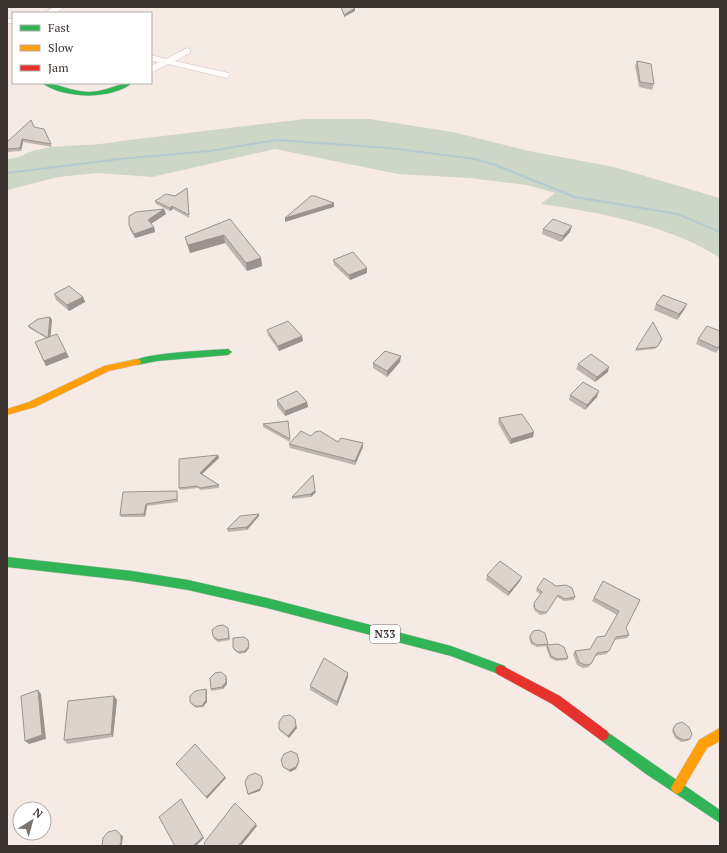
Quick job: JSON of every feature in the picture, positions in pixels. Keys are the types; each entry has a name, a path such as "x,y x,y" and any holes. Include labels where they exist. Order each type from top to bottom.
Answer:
{"main road":[{"path":"47,84 70,94 91,96 118,90 127,84"},
{"path":"7,412 32,405 108,368 157,358 228,352"},
{"name":"N33","path":"7,562 132,576 188,585 267,603 451,651 498,669 556,700 677,788 720,817"},
{"path":"677,788 703,744 720,734"}],"street":[{"path":"50,12 61,7"},
{"path":"152,70 187,51"},
{"path":"152,58 226,75"}],"shaded area":[{"path":"305,119 369,119 453,132 529,151 614,167 720,198 720,258 680,237 634,222 586,211 541,204 555,193 527,185 470,178 398,174 275,149 152,177 98,173 58,177 7,190 7,159 17,158 36,150 57,146 110,143"}],"building":[{"path":"341,7 355,7 355,8 344,15"},
{"path":"637,61 651,64 654,84 640,82"},
{"path":"31,120 34,127 44,129 51,144 22,139 20,148 7,149 7,142"},
{"path":"187,188 189,215 172,206 170,208 155,201 166,194 175,196"},
{"path":"311,196 334,203 285,218"},
{"path":"164,209 148,220 154,227 134,234 129,225 129,216 136,212"},
{"path":"230,219 261,258 246,263 224,235 188,245 185,237"},
{"path":"553,219 572,226 563,236 543,229"},
{"path":"353,252 367,268 349,275 333,260"},
{"path":"69,286 83,297 67,305 54,294"},
{"path":"663,295 687,304 679,314 656,304"},
{"path":"50,317 48,338 28,326 38,319"},
{"path":"288,321 302,336 278,346 267,330"},
{"path":"653,322 662,339 657,347 636,349"},
{"path":"707,326 720,331 720,345 718,348 698,339"},
{"path":"57,334 66,352 44,361 35,342"},
{"path":"385,351 401,356 387,371 373,363"},
{"path":"591,354 609,367 597,377 578,364"},
{"path":"583,382 599,391 587,405 570,395"},
{"path":"297,391 307,402 285,411 277,400"},
{"path":"522,414 534,432 511,439 499,418"},
{"path":"288,421 290,439 263,424"},
{"path":"301,431 311,436 315,432 320,431 338,442 341,438 363,443 355,461 289,444"},
{"path":"218,455 200,473 219,485 200,488 197,486 179,488 179,459"},
{"path":"313,475 315,490 311,494 292,497"},
{"path":"177,491 177,499 146,504 144,514 120,515 123,492"},
{"path":"259,514 247,527 227,529 240,516"},
{"path":"500,561 522,577 509,592 487,575"},
{"path":"544,578 556,586 566,585 572,588 575,597 565,599 558,595 547,612 541,612 535,609 534,603 542,592 537,588"},
{"path":"603,581 640,600 626,628 629,635 616,637 609,651 597,653 591,664 585,665 579,662 575,651 590,649 597,637 605,636 619,611 594,598"},
{"path":"223,625 228,628 229,638 218,640 213,636 212,630 217,626"},
{"path":"539,630 545,633 548,644 537,645 532,642 530,636 533,631"},
{"path":"244,637 248,640 249,646 245,651 238,652 233,648 233,638"},
{"path":"558,644 564,647 568,658 557,659 551,656 547,645"},
{"path":"324,658 348,673 337,702 310,686"},
{"path":"221,672 226,676 226,682 222,687 211,689 210,678 215,673"},
{"path":"206,689 206,700 202,706 195,706 190,702 190,696 195,691"},
{"path":"38,690 42,735 25,741 21,696"},
{"path":"114,696 111,734 64,740 68,701"},
{"path":"290,715 295,719 296,726 288,736 279,729 279,722 283,716"},
{"path":"682,722 689,727 692,734 690,739 683,740 676,736 673,729 676,724"},
{"path":"195,744 225,777 206,797 176,764"},
{"path":"291,751 297,754 299,761 296,767 289,770 283,767 281,760 284,754"},
{"path":"255,773 261,776 263,783 260,789 248,794 245,782 248,776"},
{"path":"181,799 203,837 193,846 175,846 159,817"},
{"path":"235,803 256,824 238,846 206,846 204,843"},
{"path":"116,830 121,835 121,843 119,846 102,846 103,838 108,832"}],"waterway":[{"path":"7,173 120,159 210,151 276,140 390,148 475,159 493,164 575,197 678,214 720,232"}],"traffic: fast":[{"path":"47,84 66,91 87,94 108,91 127,84"},
{"path":"137,362 157,358 228,352"},
{"path":"7,562 132,576 188,585 267,603 451,651 501,670"},
{"path":"603,735 650,770 720,817"}],"traffic: slow":[{"path":"7,412 32,405 107,368 137,362"},
{"path":"677,788 703,744 720,734"}],"traffic: jam":[{"path":"501,670 556,700 603,735"}]}
